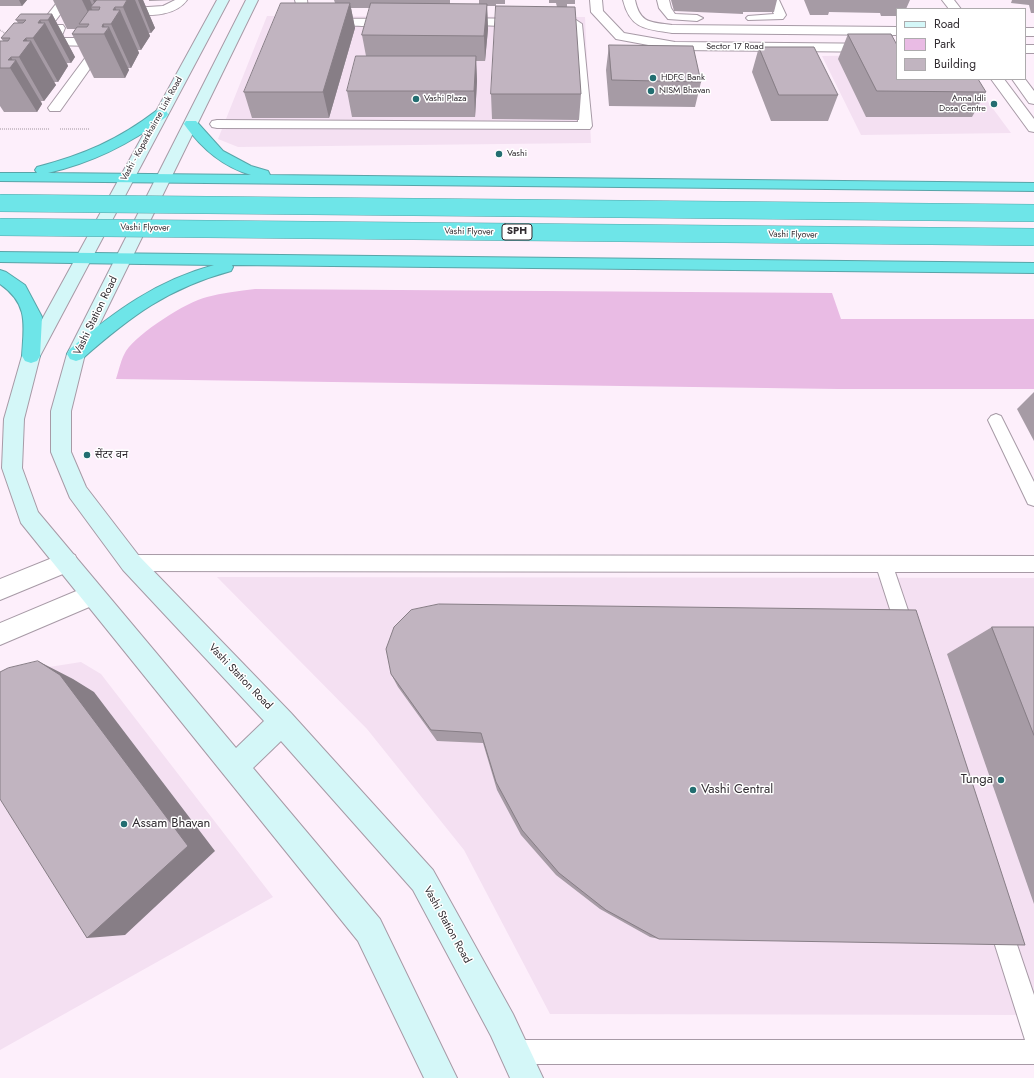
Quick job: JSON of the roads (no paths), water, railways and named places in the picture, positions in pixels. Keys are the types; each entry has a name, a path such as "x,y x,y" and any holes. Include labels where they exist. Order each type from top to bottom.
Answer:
{"highway":[{"path":"5,177 56,167 99,153 135,134 160,114"},
{"path":"191,124 218,154 246,170 284,180"},
{"path":"5,177 1034,187"},
{"name":"SPH","path":"0,203 1034,214"},
{"name":"Vashi Flyover","path":"0,227 1034,237"},
{"path":"0,257 1034,268"},
{"path":"76,354 114,321 155,292 202,272 256,260"},
{"path":"0,276 19,289 33,317 31,356"}],"main road":[{"name":"Vashi - Koparkhairne Link Road","path":"83,258 222,0"},
{"path":"125,258 252,0"},
{"path":"83,258 31,356 14,420 12,468 29,517 369,930 441,1078"},
{"name":"Vashi Station Road","path":"125,258 76,354 61,411 61,452 77,492 131,563 282,722 422,880 515,1052 527,1078"},
{"path":"235,767 282,722"}],"street":[{"path":"0,85 65,0"},
{"path":"56,108 132,0"},
{"path":"124,12 168,9 176,7 181,0"},
{"path":"301,0 302,10 309,16 322,19 410,22"},
{"path":"596,0 597,12 620,36 643,24 631,13 629,0"},
{"path":"663,0 665,8 672,16 710,18 779,17 780,15 773,0"},
{"path":"66,18 57,30 53,42 103,42"},
{"path":"710,18 714,30"},
{"path":"450,22 536,23"},
{"path":"217,124 585,126 572,24 608,24"},
{"name":"Sector 17 Road","path":"643,24 672,29 896,31"},
{"name":"Sector 17 Road","path":"620,36 675,46 896,48"},
{"path":"998,80 1034,128"},
{"path":"1019,80 1034,100"},
{"path":"0,590 67,562"},
{"path":"0,634 93,595"}],"lane":[{"path":"996,420 1034,499"},
{"path":"131,563 1034,564"},
{"path":"884,564 912,650"},
{"path":"994,907 1034,1032"},
{"path":"515,1052 1034,1052"}],"place":[{"name":"HDFC Bank","path":"653,78"},
{"name":"NISM Bhavan","path":"651,91"},
{"name":"Vashi Plaza","path":"416,99"},
{"name":"Anna Idli Dosa Centre","path":"994,104"},
{"name":"Vashi","path":"499,154"},
{"name":"सेंटर वन","path":"87,455"},
{"name":"Tunga","path":"1001,780"},
{"name":"Vashi Central","path":"693,790"},
{"name":"Assam Bhavan","path":"124,824"}]}
